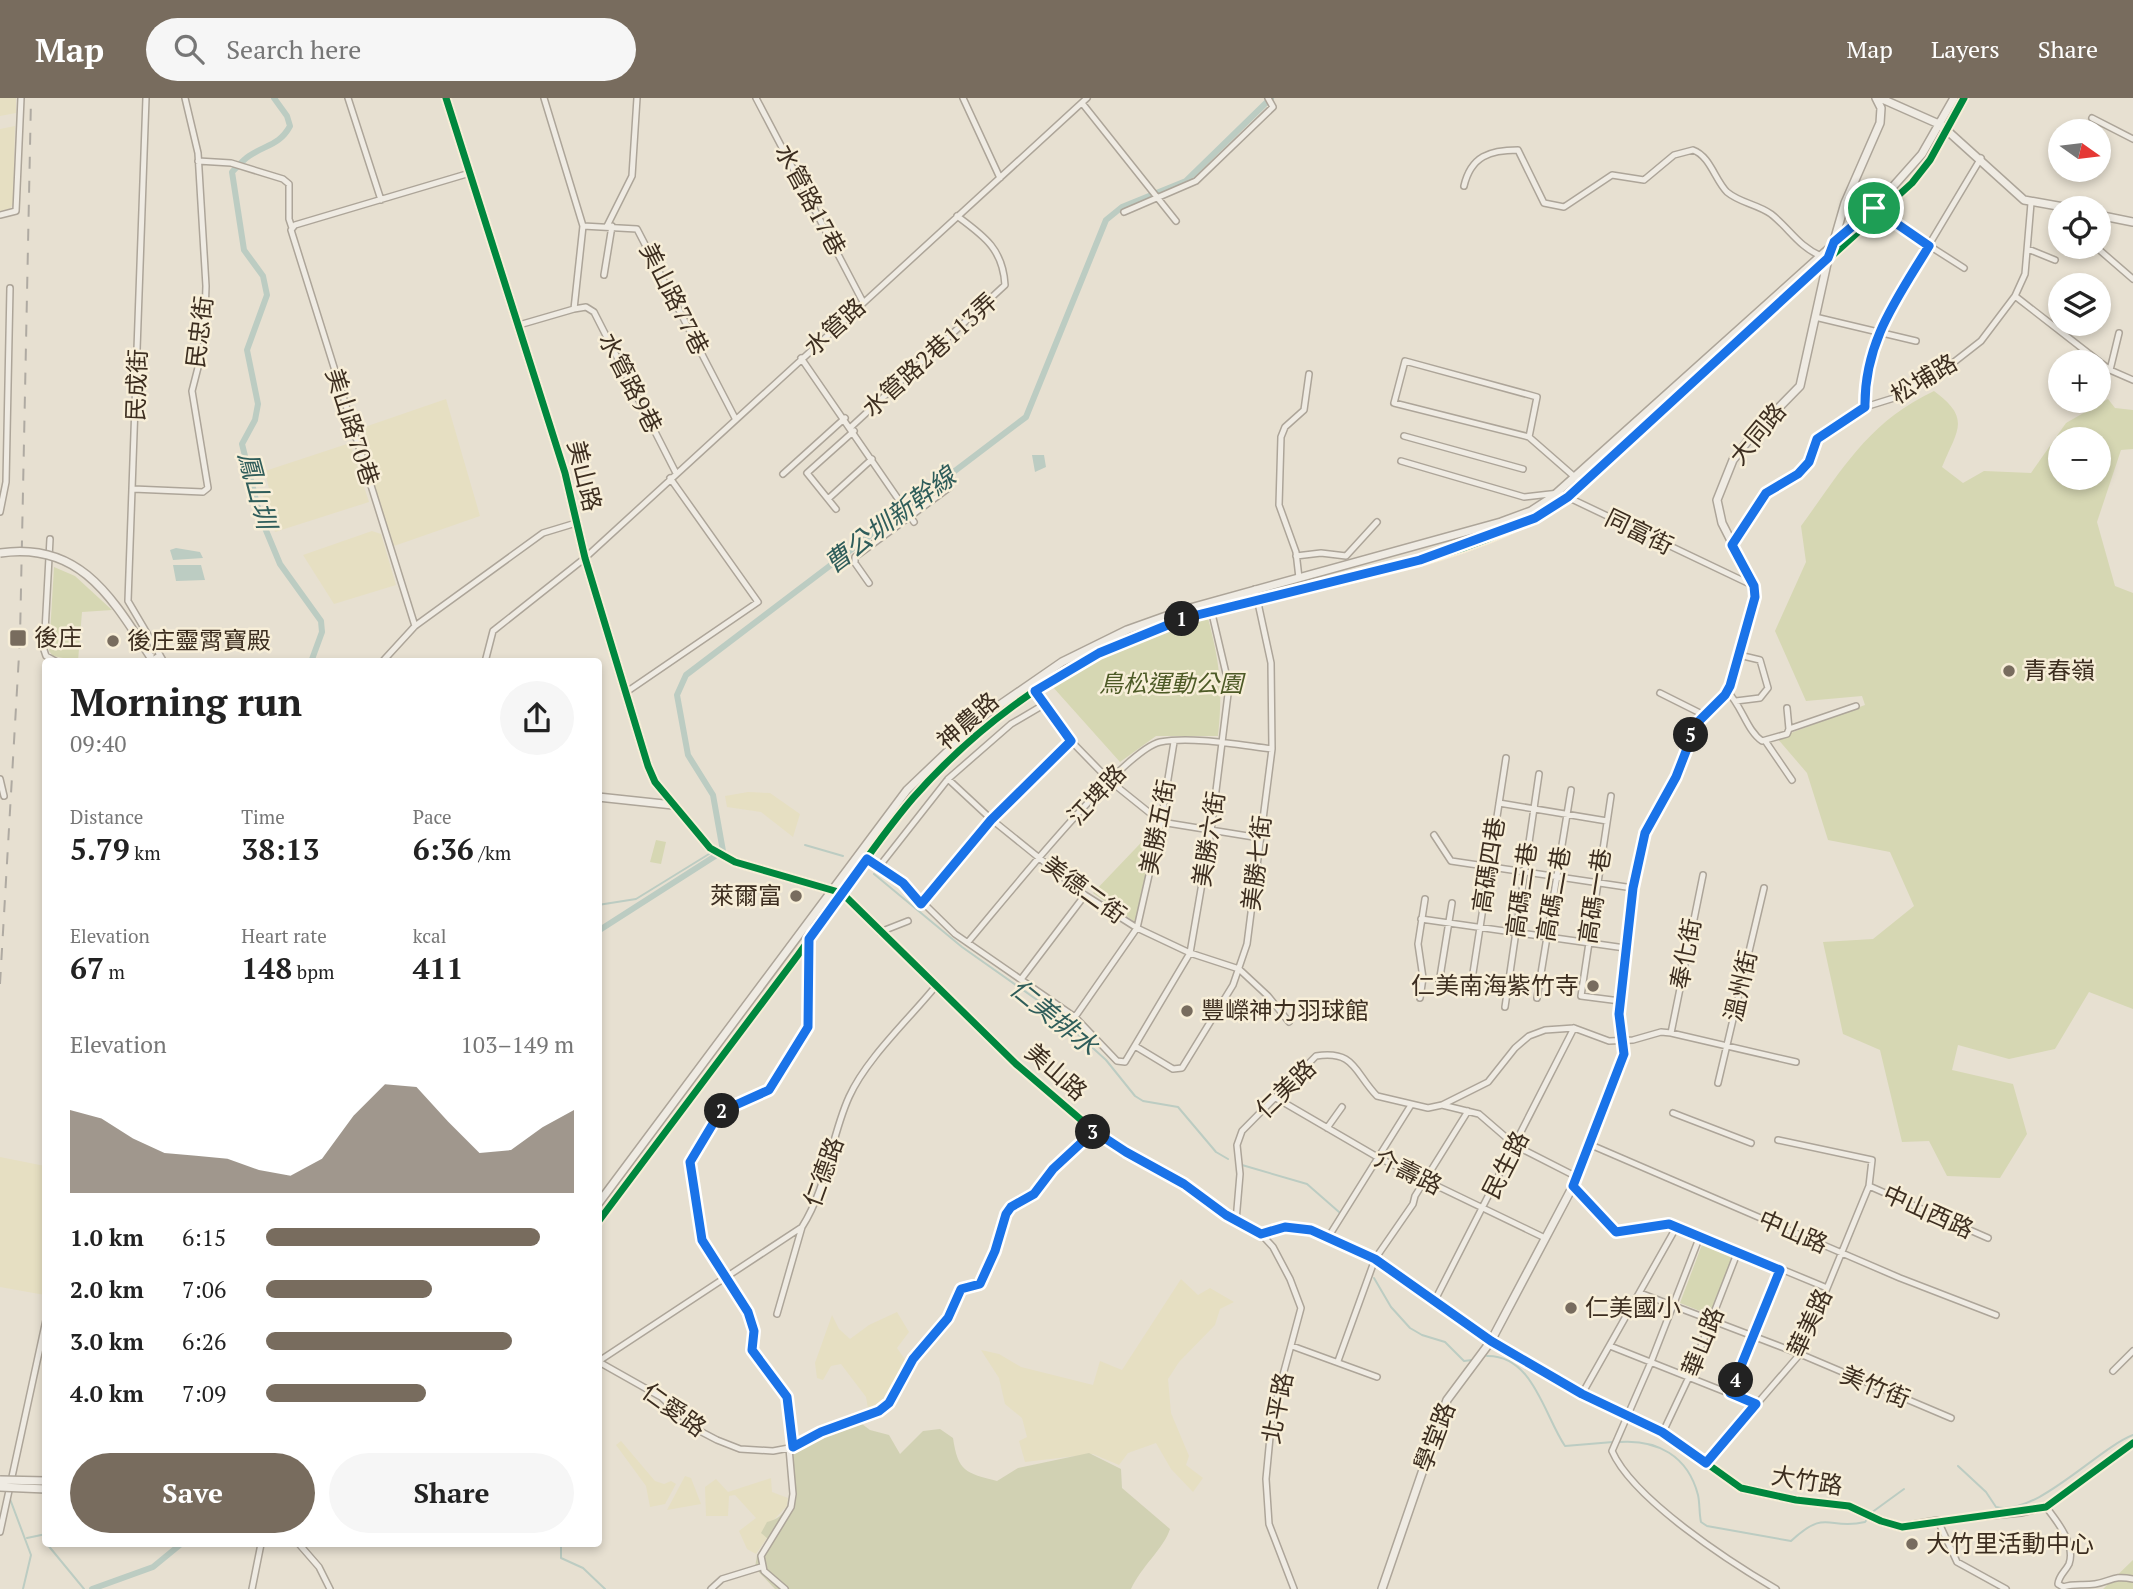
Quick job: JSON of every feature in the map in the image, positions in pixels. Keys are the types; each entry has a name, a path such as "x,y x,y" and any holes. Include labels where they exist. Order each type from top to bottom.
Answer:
{"street":[{"path":"0,215 13,213 17,205 21,98"},
{"name":"民成街","path":"146,98 128,601 162,658"},
{"name":"民忠街","path":"133,489 203,492 208,488 192,391 204,344 206,286 198,162 185,98"},
{"path":"348,98 381,200"},
{"name":"美山路","path":"446,98 565,473 585,558 655,782 710,848 725,857 842,893 1016,1064 1094,1131 1184,1184 1236,1221 1261,1234"},
{"path":"519,325 574,309 583,226 544,98"},
{"path":"604,275 609,226 632,176 638,98"},
{"name":"水管路17巷","path":"756,98 863,302"},
{"path":"962,98 1000,178"},
{"path":"1124,212 1196,181 1273,104 1268,98"},
{"path":"1878,98 1945,128 1981,158 2017,196 2031,203 2048,205"},
{"name":"大同路","path":"1754,586 1716,507 1721,484 1733,460 1754,433 1800,386 1828,258 1845,203 1880,123 1881,108 1878,98"},
{"name":"神農路","path":"1945,128 1954,98"},
{"name":"神農路","path":"602,1199 808,927 907,790 988,713 1030,682 1127,630 1255,589 1501,522 1531,511 1579,482 1877,211 1945,128 1964,98"},
{"path":"1084,100 1175,221"},
{"name":"水管路","path":"486,658 493,631 585,558 1084,100"},
{"path":"2092,118 2133,139"},
{"path":"1464,186 1468,169 1492,150 1518,150 1544,203 1564,207 1612,175 1644,180 1674,155 1693,150 1703,156 1724,189 1736,199 1770,214 1804,248 1828,258"},
{"path":"1865,407 1865,379 1878,330 1981,158"},
{"name":"美山路70巷","path":"198,162 231,163 282,179 289,184 291,237 415,626"},
{"path":"292,228 470,173"},
{"name":"松埔路","path":"1732,545 1766,493 1798,474 1809,462 1817,439 1865,407 1886,403 1949,366 1981,341 2015,296 2025,274 2031,203"},
{"path":"1877,211 1964,268"},
{"name":"神農路","path":"602,1217 913,798 994,720 1035,691 1099,653 1131,638 1185,618 1258,598 1420,560 1535,518 1568,497 1579,482 1834,242 1877,211"},
{"name":"水管路2巷113弄","path":"853,429 1005,285 999,254 991,241 957,216"},
{"path":"2111,218 2133,222"},
{"name":"美山路77巷","path":"583,226 632,228 641,234 736,418"},
{"path":"2028,249 2055,260"},
{"path":"2110,259 2133,279"},
{"path":"0,512 3,482 4,333 10,288"},
{"path":"2015,296 2084,350"},
{"name":"水管路9巷","path":"574,309 586,307 594,312 676,473"},
{"path":"1815,317 1916,341"},
{"path":"2111,366 2119,333"},
{"path":"802,358 853,429 911,518"},
{"path":"1529,437 1537,397 1469,376 1405,361 1394,403 1529,437 1579,482"},
{"path":"2111,370 2133,380"},
{"path":"1299,578 1296,556 1279,505 1281,435 1304,410 1309,374"},
{"path":"783,474 845,418"},
{"path":"836,509 807,473 853,429"},
{"path":"1404,436 1523,469"},
{"path":"828,499 873,459"},
{"path":"1401,461 1524,497 1559,493"},
{"path":"625,693 758,603 670,478"},
{"path":"869,583 855,563 855,557 950,487"},
{"name":"同富街","path":"1559,493 1754,586"},
{"path":"1296,556 1321,553 1346,556 1377,522"},
{"path":"387,658 415,626 543,534 576,523"},
{"path":"50,539 44,650 50,658"},
{"path":"0,553 30,551 71,562 113,600 151,658"},
{"path":"1660,693 1704,715 1727,691 1751,618 1754,586"},
{"name":"美勝七街","path":"1135,1046 1173,1069 1182,1068 1233,985 1247,944 1272,749 1271,663 1255,589"},
{"name":"美勝六街","path":"1135,1046 1189,953 1211,831 1229,685 1213,618"},
{"path":"155,658 160,655"},
{"path":"1736,701 1760,698 1768,688 1760,660 1740,655"},
{"path":"1030,682 1071,741 1110,781 1161,822 1260,838"},
{"path":"1727,691 1744,712 1751,730 1766,742 1792,780"},
{"path":"878,868 948,779 1011,724 1045,704"},
{"path":"1789,729 1856,706"},
{"path":"1766,742 1787,734 1787,708"},
{"name":"學堂路","path":"1381,1589 1447,1400 1491,1341 1573,1186 1621,1066 1623,1041 1620,1001 1625,948 1633,888 1645,833 1681,766 1692,732 1704,715"},
{"path":"921,904 991,820 1071,741"},
{"name":"江埤路","path":"968,942 1039,858 1110,781 1146,749 1157,743 1174,742 1223,743 1272,749"},
{"name":"美勝五街","path":"1075,1017 1137,928 1161,822 1174,742"},
{"name":"高碼四巷","path":"1473,972 1506,758"},
{"name":"高碼三巷","path":"1505,1007 1539,774"},
{"path":"0,779 4,796"},
{"name":"美德二街","path":"948,779 991,820 1085,895 1137,928 1189,953 1239,969"},
{"name":"高碼二巷","path":"1537,998 1571,790"},
{"name":"高碼一巷","path":"1611,796 1581,996 1620,1001"},
{"path":"602,797 673,805"},
{"path":"1499,803 1607,821"},
{"path":"1434,835 1451,861 1633,888"},
{"path":"867,859 903,883 939,922 1075,1017 1116,1061 1125,1062 1135,1046"},
{"name":"奉化街","path":"1671,1033 1703,876"},
{"name":"溫州街","path":"1718,1083 1764,888"},
{"path":"1022,978 1085,895"},
{"path":"1420,998 1423,978 1418,944 1425,900"},
{"path":"1439,983 1452,903"},
{"path":"1420,919 1625,948"},
{"path":"880,932 908,921"},
{"path":"761,1567 765,1546 782,1523 792,1500 787,1397 752,1350 754,1331 748,1312 702,1240 690,1162 720,1112 769,1090 808,1027 808,927"},
{"path":"1239,969 1268,996 1289,1022"},
{"name":"仁德路","path":"602,1360 802,1227 820,1192 849,1097 859,1079 935,987"},
{"name":"仁美路","path":"1236,1221 1240,1174 1237,1145 1242,1131 1317,1056 1333,1054 1351,1060 1377,1096 1428,1108 1442,1105 1488,1082 1515,1048 1529,1036 1545,1030 1574,1028 1609,1041 1623,1041"},
{"name":"民生路","path":"1434,1302 1574,1028"},
{"path":"1623,1041 1661,1032 1671,1033 1797,1062"},
{"name":"介壽路","path":"1276,1098 1379,1158 1545,1238"},
{"path":"1329,1236 1411,1105"},
{"path":"1442,1105 1479,1114 1516,1146 1577,1177"},
{"path":"1327,1128 1342,1107"},
{"path":"1338,1361 1375,1259 1427,1181 1468,1111"},
{"path":"1673,1113 1751,1143"},
{"name":"仁愛路","path":"602,1364 661,1397 696,1429 740,1449 773,1451 791,1447 821,1432 879,1411 889,1403 913,1359 948,1318 961,1289 980,1284 1011,1207 1034,1194 1053,1169 1094,1131"},
{"name":"華美路","path":"1706,1463 1800,1354 1869,1186 1872,1160 1777,1140"},
{"name":"中山路","path":"1591,1145 1841,1253 1996,1315"},
{"path":"1573,1186 1607,1224 1622,1233 1656,1224 1676,1226 1827,1288"},
{"name":"中山西路","path":"1869,1186 1988,1238"},
{"path":"1261,1234 1294,1226 1329,1236 1375,1259 1491,1341"},
{"path":"1582,1394 1676,1226"},
{"path":"777,1314 802,1227"},
{"name":"北平路","path":"1261,1234 1273,1247 1290,1279 1301,1308 1272,1416 1266,1479 1269,1524 1294,1589"},
{"path":"1700,1236 1629,1418 1612,1445 1618,1464 1679,1523 1737,1566 1776,1589"},
{"name":"華山路","path":"1662,1432 1689,1377 1738,1251"},
{"path":"1730,1393 1780,1270"},
{"name":"美竹街","path":"1640,1293 1800,1354 1951,1418"},
{"path":"0,1532 42,1338"},
{"name":"大竹路","path":"1491,1341 1582,1394 1662,1432 1741,1488 1751,1492 1849,1506 1902,1527 2021,1513 2046,1507 2133,1443"},
{"path":"1292,1346 1377,1377"},
{"path":"1610,1346 1756,1404"},
{"path":"2113,1371 2133,1351"},
{"path":"38,1356 42,1357"},
{"path":"0,1480 42,1481"},
{"path":"0,1487 42,1489"},
{"path":"2046,1507 2060,1524 2070,1551 2070,1560 2059,1578 2058,1584 2063,1587"},
{"path":"1937,1521 1957,1562 2006,1589"},
{"path":"252,1589 260,1547"},
{"path":"302,1547 319,1567 330,1589"},
{"path":"711,1589 722,1578 761,1567"},
{"path":"761,1567 785,1589"},
{"path":"2053,1589 2078,1582 2098,1584 2114,1577 2133,1579"}],"shaded area":[{"path":"0,98 16,98 16,113 0,116"},
{"path":"15,126 13,204 9,210 0,212 0,129"},
{"path":"446,399 480,516 394,546 356,430"},
{"path":"350,443 369,502 275,532 262,493 269,489 265,471"},
{"path":"1032,455 1044,455 1046,467 1035,472"},
{"path":"372,531 381,534 396,585 334,604 303,555"},
{"path":"176,548 200,552 203,558 173,560 170,550"},
{"path":"173,565 201,565 205,580 176,581"},
{"path":"748,792 770,793 800,814 793,837 761,812 727,807 725,796"},
{"path":"0,1157 42,1165 42,1294 0,1287"},
{"path":"1181,1279 1198,1295 1210,1288 1234,1302 1220,1309 1215,1325 1179,1362 1168,1379 1171,1413 1189,1456 1186,1465 1203,1478 1193,1492 1171,1469 1156,1443 1128,1453 1119,1465 1093,1454 1025,1462 1019,1441 1027,1437 1022,1418 1005,1404 999,1378 981,1350 999,1354 1021,1367 1093,1385 1100,1361 1122,1370"},
{"path":"897,1312 909,1332 897,1348 906,1361 891,1393 880,1407 869,1414 866,1397 841,1364 831,1366 823,1380 817,1378 815,1363 832,1315 839,1329 850,1339 869,1325"},
{"path":"621,1441 655,1481 664,1484 671,1481 676,1484 665,1504 650,1507 646,1486 616,1445"},
{"path":"685,1476 691,1478 701,1504 667,1510"},
{"path":"771,1478 772,1492 788,1498 787,1506 768,1526 769,1535 756,1554 747,1549 739,1531 756,1518 735,1495 729,1496 728,1516 706,1516 705,1487 716,1479 728,1492"}],"green space":[{"path":"1934,391 1946,401 1953,409 1958,426 1942,467 1963,483 1984,471 2031,473 2048,449 2048,490 2108,490 2097,522 2115,586 2133,593 2133,1009 2089,992 2055,1049 2009,1059 1958,1045 1952,1070 2013,1084 2027,1134 2000,1178 1947,1176 1929,1141 1902,1142 1880,1050 1843,1034 1823,942 1873,939 1914,906 1890,852 1828,840 1807,773 1777,738 1865,705 1862,696 1806,701 1775,631 1806,562 1801,526 1858,449 1891,417"},
{"path":"2111,403 2115,408 2133,410 2133,449 2121,450 2111,480 2111,427 2063,427 2084,413 2111,413"},
{"path":"54,567 75,576 112,610 82,612 78,658 53,656 49,651"},
{"name":"鳥松運動公園","path":"1208,618 1219,676 1218,736 1156,736 1120,762 1052,686 1122,647"},
{"path":"1156,827 1135,922 1093,893"},
{"path":"656,840 666,842 661,864 650,862"},
{"path":"1703,1242 1733,1254 1710,1315 1680,1303"},
{"path":"858,1421 870,1430 889,1435 900,1454 923,1431 940,1429 953,1438 958,1458 965,1469 997,1481 1018,1468 1089,1453 1121,1469 1122,1488 1170,1529 1131,1589 775,1589 755,1568 757,1555 768,1539 761,1533 767,1522 784,1512 788,1504 791,1485 790,1454 815,1439"},
{"path":"2133,1560 2133,1589 2103,1589"}],"waterway":[{"name":"鳳山圳","path":"274,98 287,116 290,126 282,137 249,156 232,172 244,250 263,276 267,295 247,350 258,404 255,420 242,444 260,516 280,564 321,621 322,632 312,658"},
{"name":"曹公圳新幹線","path":"602,928 723,851 713,795 688,755 677,695 686,675 1026,417 1106,220 1122,207 1186,181 1271,98"},
{"name":"仁美排水","path":"805,845 843,856"},
{"name":"仁美排水","path":"602,904 636,899 709,854"},
{"name":"仁美排水","path":"874,874 962,947 1050,1009 1106,1060 1135,1096 1143,1101 1178,1107 1216,1152 1228,1159"},
{"name":"仁美排水","path":"1242,1165 1307,1184 1339,1212"},
{"name":"仁美排水","path":"1374,1278 1391,1307 1410,1328 1445,1342 1464,1361 1472,1360"},
{"name":"仁美排水","path":"1487,1356 1503,1358 1516,1365 1526,1376 1565,1446 1613,1442"},
{"name":"仁美排水","path":"1958,1466 1986,1492 1996,1507 2012,1507 2029,1502 2047,1492 2133,1435"},
{"name":"仁美排水","path":"1619,1442 1658,1447 1679,1460 1693,1481 1698,1495 1701,1522 1707,1526 1791,1541 1821,1522 1852,1524 1865,1522 1868,1518"},
{"name":"仁美排水","path":"1871,1513 1904,1489"},
{"path":"10,1499 31,1555 23,1589"},
{"name":"鳳山圳","path":"27,1538 42,1535"},
{"path":"49,1547 84,1589"},
{"name":"曹公圳新幹線","path":"92,1589 153,1567 177,1547"},
{"path":"561,1547 561,1558 583,1568 605,1589"}],"railway":[{"path":"0,984 20,638 31,98"}],"cycle path":[{"path":"446,98 565,473 585,558 648,766 655,782 710,848 735,862 842,893 1016,1064 1094,1131 1184,1184 1225,1215 1261,1234 1285,1227 1311,1230 1375,1259 1491,1341 1582,1394 1663,1432 1741,1488 1796,1500 1849,1506 1881,1521 1902,1527 2046,1507 2133,1443"},
{"path":"602,1217 798,955 868,855 936,773 986,727 1012,706 1069,669 1130,639 1237,605 1404,566 1458,550 1510,529 1560,503 1912,183 1930,160 1964,98"}],"place":[{"name":"後庄","path":"18,638"},
{"name":"後庄靈霄寶殿","path":"113,641"},
{"name":"青春嶺","path":"2009,671"},
{"name":"萊爾富","path":"796,896"},
{"name":"仁美南海紫竹寺","path":"1593,986"},
{"name":"豐嶸神力羽球館","path":"1187,1011"},
{"name":"仁美國小","path":"1571,1308"},
{"name":"大竹里活動中心","path":"1912,1544"}],"route":[{"path":"1874,208 1880,215 1929,246 1878,330 1865,379 1865,407 1817,439 1809,462 1798,474 1766,493 1741,536 1732,545 1754,586 1751,618 1730,686 1716,706 1697,723 1676,777 1645,833 1633,888 1625,948 1619,1014 1624,1054 1573,1186 1616,1232 1669,1224 1780,1270 1730,1393 1756,1404 1706,1463 1662,1432 1629,1418 1538,1370 1491,1341 1375,1259 1329,1236 1294,1226 1261,1234 1226,1215 1184,1184 1094,1131 1053,1169 1034,1194 1011,1207 998,1234 988,1270 980,1284 961,1289 948,1318 913,1359 889,1403 866,1417 821,1432 793,1447 787,1397 752,1350 754,1331 748,1312 702,1240 690,1162 720,1112 769,1090 808,1027 809,939 867,859 903,883 921,904 991,820 1071,741 1035,691 1099,653 1185,618 1420,560 1505,531 1560,503 1828,258 1834,242 1874,208"}]}
